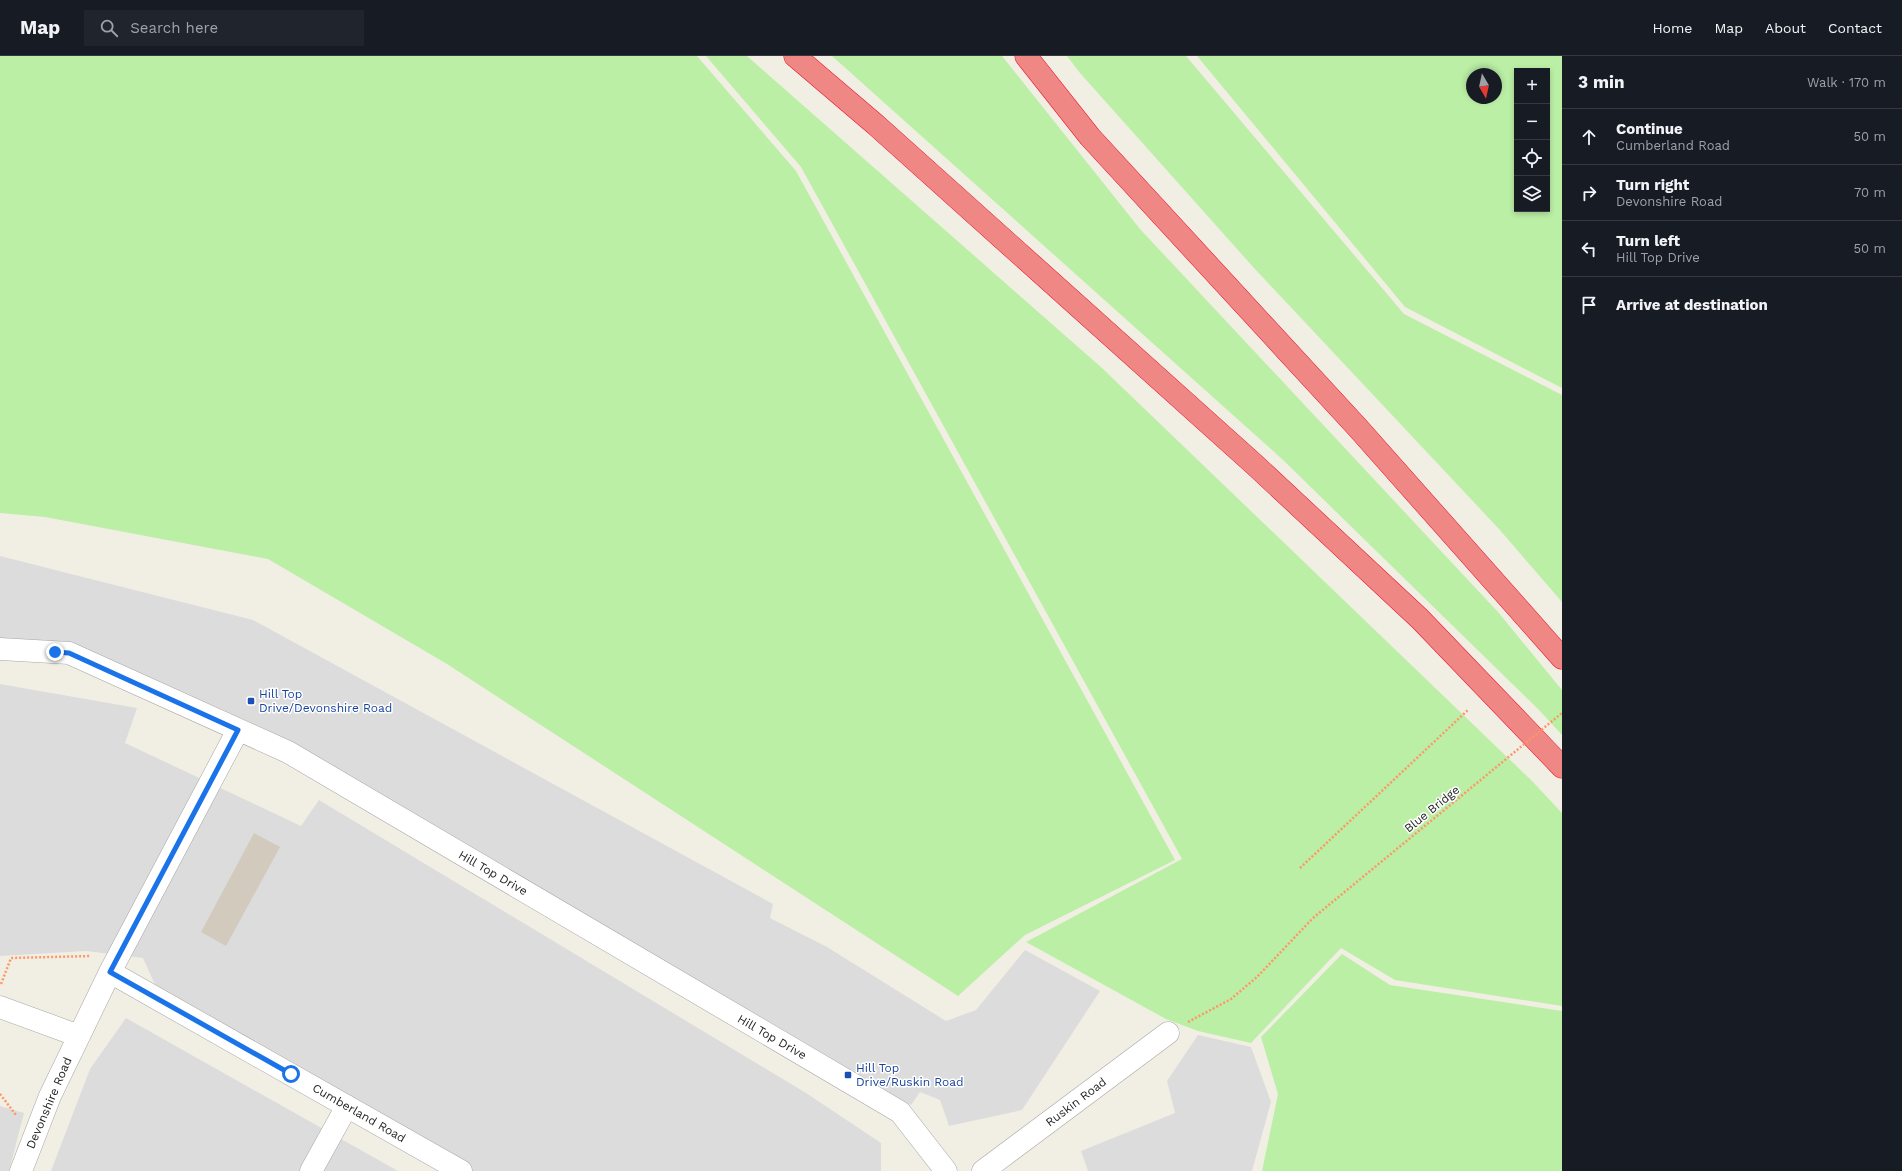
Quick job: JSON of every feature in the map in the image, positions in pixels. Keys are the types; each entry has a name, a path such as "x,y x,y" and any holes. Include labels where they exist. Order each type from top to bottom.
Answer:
{"highway":[{"path":"795,56 893,141 1255,465 1420,619 1562,767"},
{"path":"1026,56 1090,137 1358,428 1562,658"}],"street":[{"name":"Hill Top Drive","path":"0,649 69,653 288,752 900,1112 946,1171"},
{"name":"Devonshire Road","path":"21,1171 50,1096 79,1036 114,965 238,730"},
{"name":"Cumberland Road","path":"114,965 347,1106 461,1171"},
{"path":"0,1007 79,1036"},
{"name":"Ruskin Road","path":"984,1171 1168,1033"},
{"path":"311,1171 347,1106"}],"path":[{"path":"1300,868 1469,709"},
{"name":"Blue Bridge","path":"1168,1033 1206,1011 1231,999 1257,977 1313,918 1562,713"},
{"path":"0,987 11,958 96,956 114,965"}],"shaded area":[{"path":"0,556 253,620 773,904 770,918 827,947 946,1021 976,1010 1025,950 1100,991 1022,1110 949,1126 940,1100 920,1092 911,1105 560,899 208,705 0,639"},
{"path":"0,684 137,708 125,743 301,826 319,800 806,1093 881,1143 881,1171 457,1171 157,989 143,958 86,951 0,956"},
{"path":"126,1018 398,1171 51,1171 90,1069"},
{"path":"1198,1035 1251,1047 1271,1102 1252,1171 1088,1171 1081,1151 1175,1113 1167,1081"},
{"path":"0,1106 24,1113 9,1171 0,1171"}],"green space":[{"path":"0,56 697,56 796,171 1175,860 1025,935 958,996 447,664 268,559 45,517 0,513"},
{"path":"706,56 747,56 1102,368 1532,781 1562,813 1562,1006 1395,980 1341,948 1251,1043 1198,1031 1166,1019 1026,942 1182,859 801,167"},
{"path":"832,56 1002,56 1140,229 1498,612 1562,690 1562,735 1539,710 1282,459"},
{"path":"1067,56 1186,56 1404,314 1562,395 1562,602 1499,529 1254,268 1080,73"},
{"path":"1197,56 1562,56 1562,388 1405,307"},
{"path":"1342,954 1390,985 1562,1011 1562,1171 1262,1171 1278,1094 1261,1037"}],"building":[{"path":"254,833 280,847 226,946 201,932"}],"place":[{"name":"Hill Top Drive/Devonshire Road","path":"251,701"},
{"name":"Hill Top Drive/Ruskin Road","path":"848,1075"}],"route":[{"path":"55,652 69,653 238,730 110,972 291,1074"}]}
